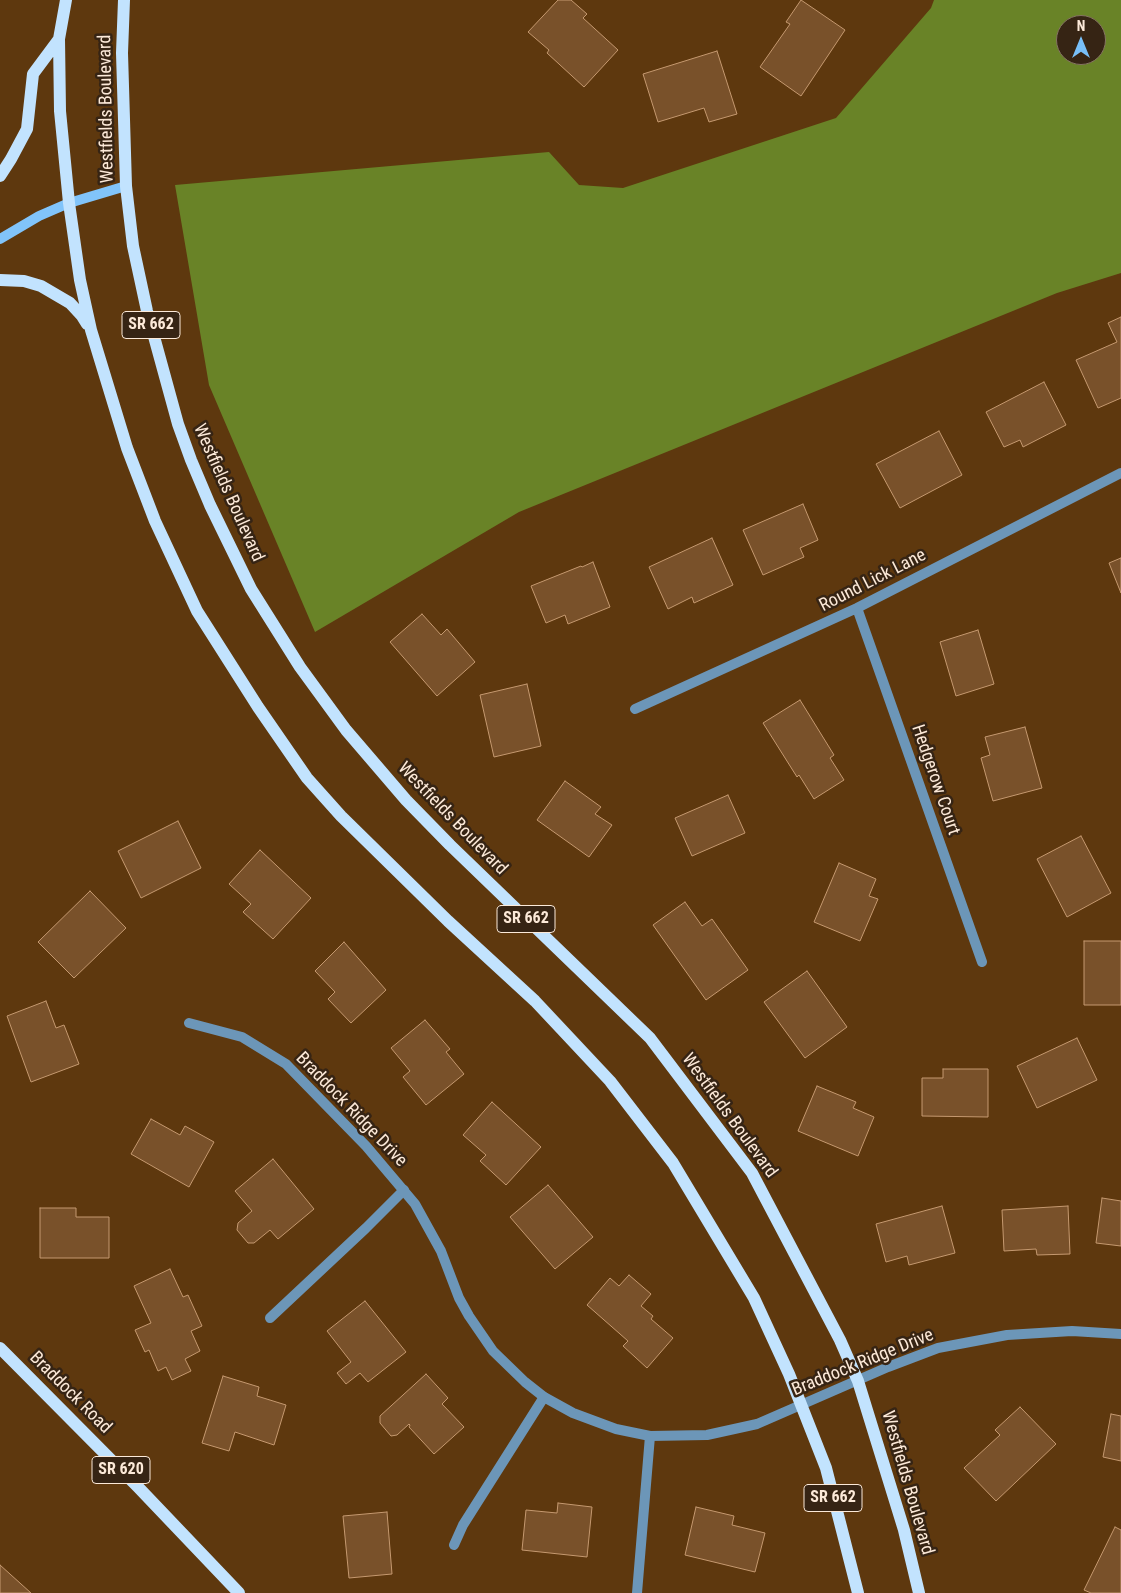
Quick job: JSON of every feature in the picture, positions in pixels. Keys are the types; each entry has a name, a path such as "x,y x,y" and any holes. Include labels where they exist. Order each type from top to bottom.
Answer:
{"main road":[{"name":"SR 662","path":"66,0 59,39 60,111 68,203 80,280 93,336 127,448 155,521 197,611 258,707 307,778 341,816 448,921 535,1001 616,1089 674,1163 754,1298 789,1374 826,1468 858,1593"},
{"name":"Westfields Boulevard","path":"124,0 122,53 126,186 133,246 147,311 178,424 210,505 251,589 300,667 346,730 406,800 650,1038 752,1173 840,1340 858,1381 904,1530 919,1593"},
{"path":"0,176 12,159 26,129 33,74 59,39"},
{"path":"0,239 39,216 68,203 126,186"},
{"path":"0,280 24,281 41,286 70,302 82,316 93,336"},
{"name":"Braddock Road","path":"0,1348 138,1487 239,1593"}],"street":[{"name":"Round Lick Lane","path":"635,709 857,608 1121,473"},
{"name":"Hedgerow Court","path":"857,608 982,962"},
{"name":"Braddock Ridge Drive","path":"188,1022 242,1037 286,1064 366,1146 415,1204 440,1251 459,1298 493,1351 525,1382 544,1396 582,1416 616,1429 650,1436 707,1434 757,1424 888,1367 938,1348 1007,1335 1072,1331 1121,1334"},
{"name":"Braddock Ridge Drive","path":"270,1318 404,1190"},
{"path":"454,1546 463,1525 544,1396"},
{"path":"637,1593 650,1436"}],"green space":[{"path":"934,0 1121,0 1121,273 1057,293 519,512 315,632 209,385 175,185 549,152 579,185 623,188 836,118 931,8"}],"building":[{"path":"558,0 571,0 587,14 583,18 618,50 584,87 547,53 549,50 528,32"},
{"path":"801,0 845,30 801,96 760,67 790,24 786,22"},
{"path":"717,51 737,114 709,122 704,108 658,122 643,74"},
{"path":"1121,317 1121,398 1098,408 1076,360 1117,342 1108,323"},
{"path":"1044,382 1066,425 1023,447 1020,440 1004,447 986,412"},
{"path":"939,431 962,475 900,508 876,464"},
{"path":"803,504 818,540 800,548 804,557 763,575 743,530"},
{"path":"712,538 733,585 694,603 692,597 668,609 649,567"},
{"path":"1121,558 1121,593 1109,563"},
{"path":"593,562 610,607 568,624 565,615 546,623 531,586"},
{"path":"422,614 441,635 447,629 475,662 437,696 390,642"},
{"path":"978,630 994,684 956,696 940,642"},
{"path":"527,684 541,746 494,757 480,695"},
{"path":"800,700 834,755 830,758 844,780 814,799 799,775 797,777 763,723"},
{"path":"1025,727 1042,788 993,801 981,758 990,755 985,737"},
{"path":"565,781 601,807 595,814 612,825 589,857 537,820"},
{"path":"728,795 745,833 692,856 675,818"},
{"path":"178,821 201,868 141,898 118,851"},
{"path":"1081,836 1111,893 1067,917 1037,859"},
{"path":"260,850 311,898 273,939 243,912 251,904 229,884"},
{"path":"839,863 876,879 869,896 878,899 860,941 814,922"},
{"path":"90,891 126,928 74,978 38,942"},
{"path":"685,902 702,926 712,919 748,970 706,1000 653,925"},
{"path":"1084,941 1121,941 1121,1005 1084,1005"},
{"path":"344,942 386,990 351,1023 328,999 335,992 315,971"},
{"path":"807,971 847,1027 805,1058 764,1002"},
{"path":"46,1001 56,1028 64,1025 79,1064 31,1082 7,1016"},
{"path":"425,1020 450,1049 446,1052 464,1074 426,1105 403,1077 410,1071 391,1048"},
{"path":"1077,1038 1097,1080 1037,1108 1017,1066"},
{"path":"943,1069 988,1069 988,1117 922,1116 922,1078 943,1078"},
{"path":"817,1086 856,1102 853,1108 874,1117 858,1156 798,1131"},
{"path":"492,1102 541,1147 506,1185 480,1161 486,1155 463,1135"},
{"path":"151,1119 180,1135 185,1126 214,1142 189,1187 131,1154"},
{"path":"273,1159 314,1209 278,1239 270,1230 254,1243 248,1243 237,1230 238,1223 252,1211 235,1191"},
{"path":"548,1185 593,1237 555,1269 510,1217"},
{"path":"1102,1198 1121,1201 1121,1246 1096,1243"},
{"path":"942,1206 955,1253 909,1265 907,1256 886,1262 876,1224"},
{"path":"1068,1206 1070,1254 1037,1255 1036,1249 1004,1251 1002,1210"},
{"path":"40,1208 76,1208 76,1217 109,1217 109,1258 40,1258"},
{"path":"170,1269 183,1297 188,1295 202,1326 191,1331 200,1351 185,1359 191,1371 172,1380 166,1367 158,1371 149,1350 145,1352 135,1330 151,1323 134,1286"},
{"path":"629,1275 651,1294 641,1306 653,1316 651,1319 673,1338 647,1368 623,1346 628,1341 587,1305 610,1278 619,1286"},
{"path":"365,1301 406,1352 368,1382 360,1373 346,1384 337,1373 351,1362 327,1331"},
{"path":"426,1374 448,1398 442,1404 464,1427 434,1454 409,1427 409,1424 397,1435 391,1436 380,1423 380,1416"},
{"path":"223,1376 259,1387 257,1396 286,1405 274,1445 235,1432 229,1451 202,1443"},
{"path":"1020,1407 1056,1444 996,1501 964,1468 1000,1435 995,1430"},
{"path":"1111,1414 1121,1416 1121,1461 1103,1457"},
{"path":"558,1503 592,1507 587,1557 522,1550 526,1510 557,1513"},
{"path":"696,1507 734,1516 732,1525 765,1533 755,1572 685,1555"},
{"path":"387,1512 392,1574 349,1578 343,1516"},
{"path":"1115,1527 1121,1530 1121,1593 1091,1593 1084,1590"},
{"path":"0,1565 31,1593 0,1593"}]}
